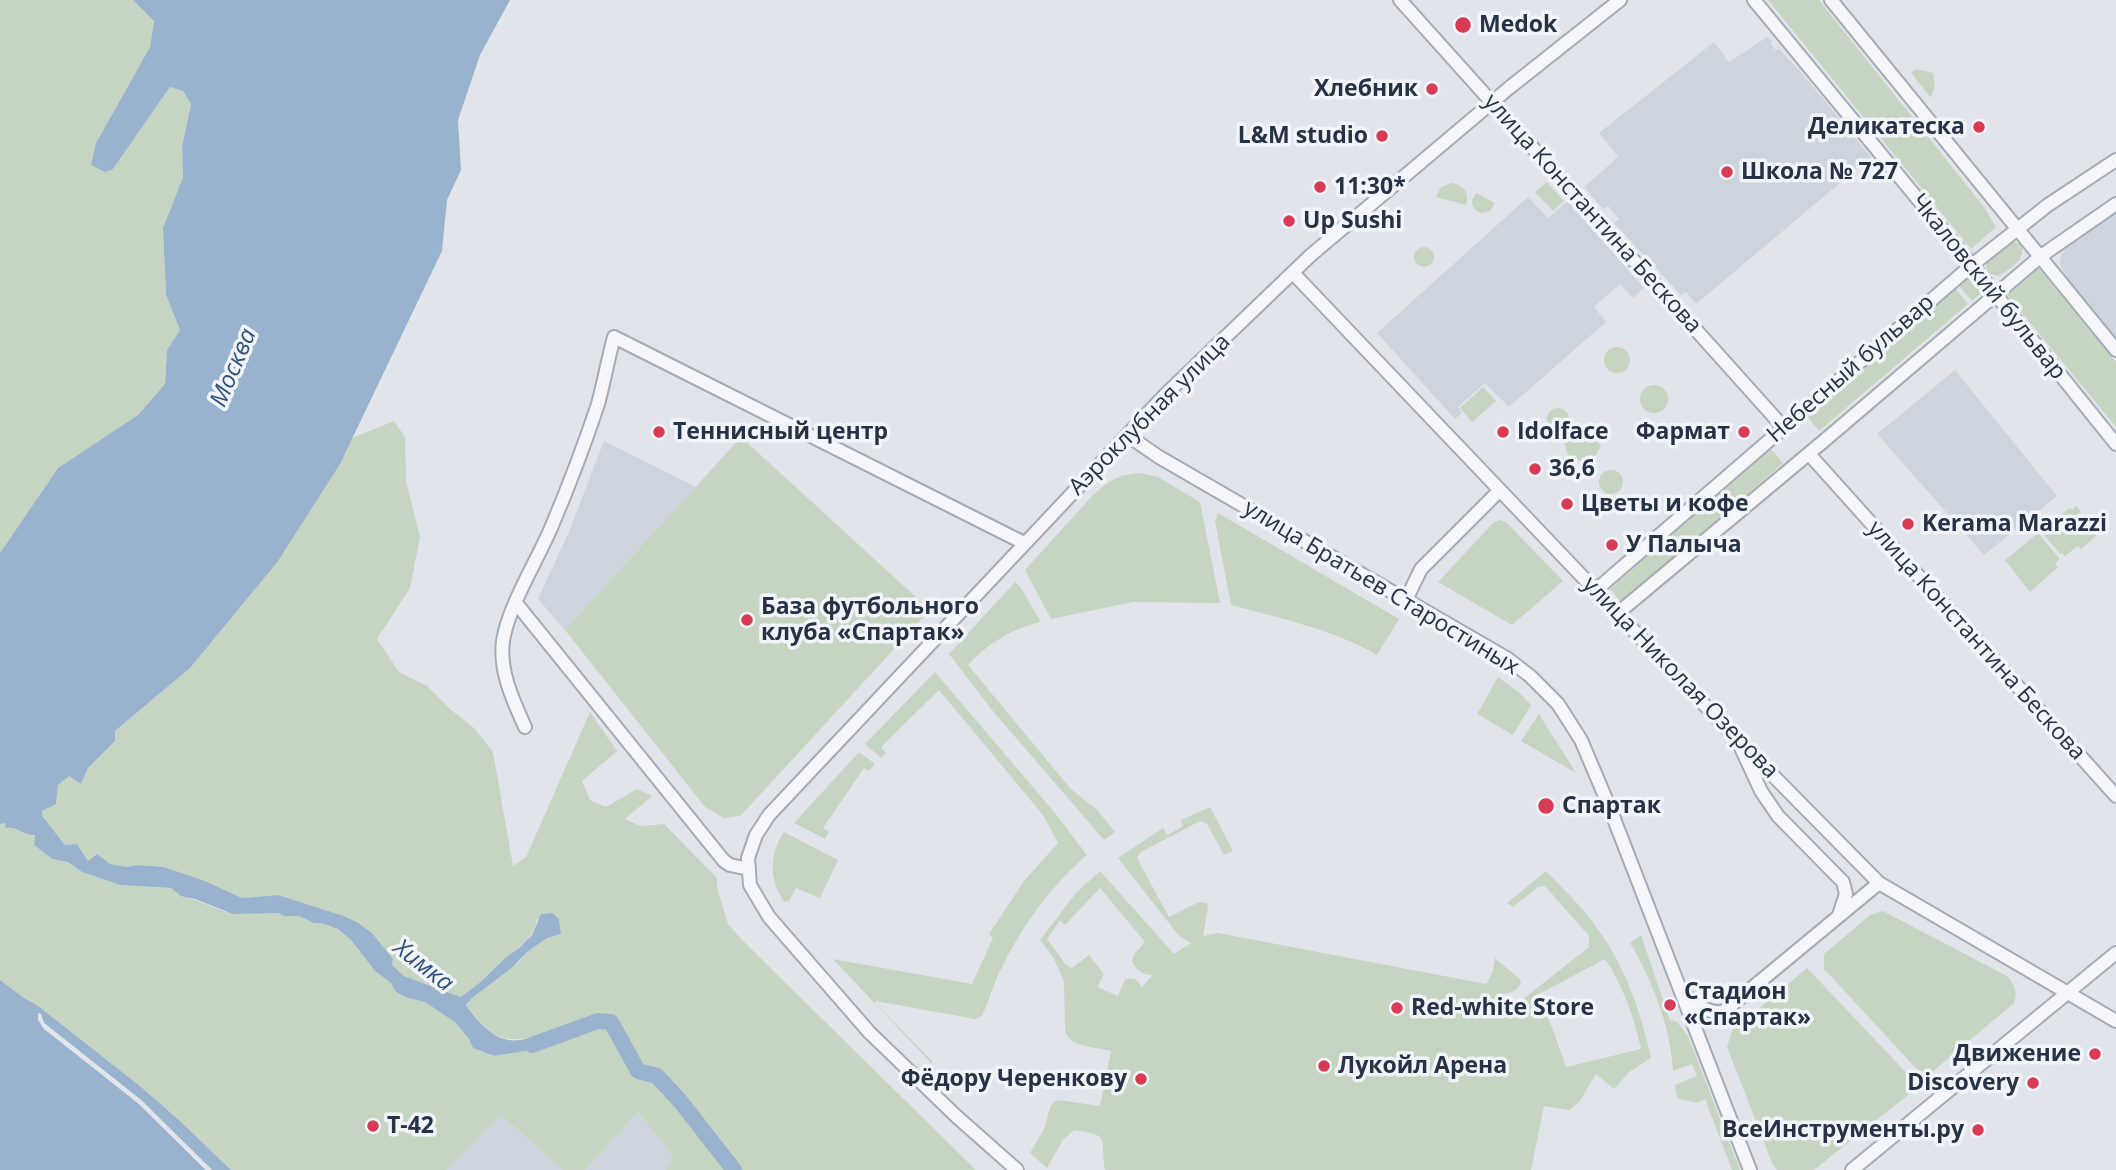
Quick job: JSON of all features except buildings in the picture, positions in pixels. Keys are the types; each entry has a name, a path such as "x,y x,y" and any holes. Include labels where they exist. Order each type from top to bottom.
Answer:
{"street":[{"name":"улица Константина Бескова","path":"1401,0 1784,428"},
{"name":"Аэроклубная улица","path":"1017,1170 956,1116 869,1032 769,917 750,884 748,859 755,835 769,815 1165,395 1311,255 1620,0"},
{"name":"Чкаловский бульвар","path":"1754,0 2116,444"},
{"path":"1831,0 2116,350"},
{"name":"Небесный бульвар","path":"1596,590 1972,265 2048,205 2116,160"},
{"name":"Небесный бульвар","path":"1618,613 2041,256 2116,204"},
{"name":"улица Николая Озерова","path":"1293,273 1738,740 1879,883 2116,1021"},
{"path":"525,727 513,700 504,664 503,639 578,461 598,402 614,337 1024,542"},
{"name":"улица Братьев Старостиных","path":"1127,435 1159,457 1508,660 1544,688 1564,712 1581,740 1750,1170"},
{"name":"улица Константина Бескова","path":"1809,454 2116,796"},
{"path":"1406,600 1420,569 1500,490"},
{"path":"516,603 724,860 730,865 749,869"},
{"path":"1738,740 1761,791 1778,816 1843,882 1846,894 1838,917"},
{"path":"1681,991 1700,1007 1713,1013 1723,1012 1879,883"},
{"path":"1852,1170 2116,953"}],"shaded area":[{"name":"Школа № 727","path":"1767,37 1772,41 1771,45 1776,50 1779,49 1801,72 1871,157 1696,304 1686,292 1681,295 1614,223 1619,219 1608,206 1603,209 1584,187 1618,157 1599,133 1714,42 1729,62"},
{"path":"1528,197 1548,218 1568,201 1644,288 1633,298 1620,284 1594,307 1606,322 1509,407 1485,383 1458,407 1462,413 1455,419 1377,333"},
{"path":"2116,212 2116,339 2069,281 2060,265 2060,259 2066,247"},
{"path":"1955,370 2057,496 1984,555 1877,434"},
{"path":"604,441 696,487 565,630 538,599 570,529"},
{"path":"638,1112 675,1159 665,1170 585,1170"},
{"path":"501,1115 563,1170 447,1170"}],"green space":[{"path":"0,0 133,0 155,21 150,47 96,143 113,169 170,87 183,91 191,104 182,147 183,177 163,228 166,295 180,330 167,350 165,384 138,415 58,468 0,553"},
{"path":"1768,0 1819,0 1984,207 1996,227 1971,249"},
{"path":"1916,69 1933,73 1935,85 1931,98 1911,73"},
{"path":"1547,182 1564,201 1553,211 1535,192"},
{"path":"1452,183 1465,191 1466,205 1436,197 1441,187"},
{"path":"1476,193 1495,203 1490,211 1482,213 1473,207 1472,199"},
{"path":"2010,241 2021,244 2023,249 2020,259 1998,276 1988,273 1988,259"},
{"path":"1424,247 1431,250 1434,257 1431,264 1424,267 1417,264 1414,257 1417,250"},
{"path":"2036,265 2116,362 2116,427 2004,291"},
{"path":"1972,275 1985,290 1972,301 1959,286"},
{"path":"1956,289 1968,304 1819,431 1807,416"},
{"path":"1617,347 1626,351 1630,360 1626,369 1617,373 1608,369 1604,360 1608,351"},
{"path":"1654,385 1664,389 1668,399 1664,409 1654,413 1644,409 1640,399 1644,389"},
{"path":"1483,387 1496,401 1472,422 1460,408"},
{"path":"1558,408 1566,411 1569,419 1566,427 1558,430 1550,427 1547,419 1550,411"},
{"path":"394,421 405,437 406,481 420,537 410,588 377,639 399,672 427,686 474,728 493,752 513,866 526,857 590,712 617,751 582,781 590,800 606,807 637,789 652,796 625,819 640,826 664,824 717,878 728,924 744,942 976,1170 665,1170 674,1158 638,1112 585,1170 563,1170 501,1115 447,1170 231,1170 140,1086 37,1005 0,980 0,824 5,823 35,834 34,845 52,859 68,862 82,872 120,885 171,888 226,912 299,916 338,929 351,940 375,971 391,983 396,992 425,1002 456,1023 473,1048 494,1056 525,1051 550,1040 539,1035 515,1039 497,1035 489,1031 466,1005 518,963 527,952 547,938 561,934 559,919 537,919 524,942 461,997 404,976 392,965 393,959 372,933 341,915 278,895 242,898 205,881 164,867 109,864 97,854 88,861 77,844 65,845 43,817 42,811 56,804 57,785 69,776 81,784 88,768 115,741 115,731 190,668 340,464 352,438"},
{"path":"1582,424 1601,446 1594,458 1580,461 1568,455 1564,442 1569,429"},
{"name":"База футбольного клуба «Спартак»","path":"741,437 930,610 745,811 740,816 724,818 705,807 565,630"},
{"path":"1770,448 1783,463 1622,603 1610,589"},
{"path":"1606,470 1616,470 1623,477 1623,487 1616,494 1606,494 1599,487 1599,477"},
{"path":"1140,473 1158,477 1200,502 1220,603 1133,602 1051,619 1025,570 1093,495 1109,482"},
{"path":"2076,506 2081,512 2077,516 2098,534 2081,549 2078,546 2065,556 2060,554 2037,526 2041,523 2047,531 2060,521 2058,517"},
{"path":"1218,513 1399,619 1377,655 1343,638 1231,605 1215,521"},
{"path":"1494,522 1506,522 1563,581 1512,625 1438,582"},
{"path":"2038,533 2060,559 2055,563 2058,567 2030,592 2005,560"},
{"path":"1015,582 1041,622 1020,628 1001,638 983,650 968,665 1070,788 1097,810 1115,832 1104,840 992,710 949,654"},
{"path":"935,672 1055,813 1087,855 1046,897 1024,928 996,980 982,1016 975,1019 876,1001 932,1064 833,959 972,984 993,938 989,934 1024,881 1058,843 1043,815 939,690 881,747 886,753 881,758 865,744"},
{"path":"1498,677 1531,705 1513,735 1477,714"},
{"path":"1539,714 1576,773 1521,741"},
{"path":"859,752 875,764 869,771 864,768 823,828 829,832 825,839 794,823"},
{"name":"Лукойл Арена","path":"1210,807 1233,851 1224,855 1207,824 1200,821 1141,852 1137,858 1169,917 1199,902 1207,903 1203,936 1218,933 1486,984 1493,971 1495,958 1520,979 1520,985 1516,989 1502,994 1513,1007 1589,947 1589,936 1545,886 1538,887 1513,907 1507,903 1546,871 1585,913 1616,958 1637,1007 1651,1058 1629,1072 1614,1089 1596,1074 1580,1101 1569,1110 1544,1106 1531,1170 1105,1170 1102,1140 1094,1134 1074,1130 1063,1140 1047,1168 1030,1153 1045,1127 1050,1107 1059,1100 1100,1106 1111,1051 1085,1046 1068,1037 1065,1032 1064,981 1053,957 1040,940 1076,893 1100,871 1174,954 1191,943 1179,936 1118,858 1163,828 1168,835 1183,826 1181,820","holes":["1100,888 1145,942 1132,961 1140,972 1153,975 1141,988 1136,980 1125,979 1118,996 1097,987 1104,974 1089,955 1072,968 1066,965 1047,939 1060,920 1065,925","1605,959 1627,1002 1641,1049 1566,1067 1537,995"]},
{"path":"784,832 838,860 820,898 796,888 789,901 784,902 779,894 773,876 773,858"},
{"path":"1883,911 2007,976 2015,989 2014,1003 1925,1078 1824,969 1824,954 1870,915"},
{"path":"1641,935 1670,1020 1677,1022 1688,1036 1740,1170 1732,1170 1705,1099 1697,1103 1677,1098 1675,1085 1697,1076 1692,1064 1673,1071 1669,1038 1659,1005 1630,943"},
{"path":"1807,968 1919,1086 1814,1170 1777,1170 1727,1047 1732,1031"}],"water":[{"name":"Москва","path":"133,0 510,0 480,55 458,120 461,170 447,200 442,251 340,464 278,561 190,668 115,731 115,741 88,768 81,784 69,776 58,785 56,804 42,811 43,817 65,845 77,844 88,861 97,854 110,864 126,867 164,867 205,881 242,898 278,895 341,915 372,933 393,959 392,965 404,976 461,997 532,935 541,914 552,913 559,919 561,934 547,938 527,952 513,967 466,1005 482,1025 503,1039 520,1040 547,1035 550,1040 525,1051 494,1056 473,1048 456,1023 425,1002 396,992 391,983 375,971 351,940 338,929 299,916 284,916 278,913 233,914 181,896 171,888 120,885 82,872 68,862 52,859 34,845 35,835 6,828 5,823 0,824 0,553 58,468 138,415 165,384 167,350 180,330 166,295 163,228 183,177 182,147 191,104 183,91 170,87 113,169 105,172 91,165 96,143 150,47 154,21"},
{"path":"0,980 37,1005 140,1086 231,1170 212,1170 141,1100 42,1019 38,1020 139,1104 206,1170 0,1170"}],"pier":[{"path":"38,1013 44,1023 141,1100 212,1170 206,1170 139,1104 44,1029 38,1020"}],"waterway":[{"name":"Химка","path":"532,1045 598,1021 611,1022 638,1071 657,1076 734,1170"}],"place":[{"name":"Medok","path":"1463,25"},
{"name":"Хлебник","path":"1432,89"},
{"name":"Деликатеска","path":"1979,127"},
{"name":"L&M studio","path":"1382,136"},
{"name":"Школа № 727","path":"1727,172"},
{"name":"11:30*","path":"1320,187"},
{"name":"Up Sushi","path":"1289,221"},
{"name":"Теннисный центр","path":"659,432"},
{"name":"Idolface","path":"1503,432"},
{"name":"Фармат","path":"1744,432"},
{"name":"36,6","path":"1535,469"},
{"name":"Цветы и кофе","path":"1567,504"},
{"name":"Kerama Marazzi","path":"1908,524"},
{"name":"У Палыча","path":"1612,545"},
{"name":"База футбольного клуба «Спартак»","path":"747,620"},
{"name":"Спартак","path":"1546,806"},
{"name":"Стадион «Спартак»","path":"1670,1005"},
{"name":"Red-white Store","path":"1397,1008"},
{"name":"Движение","path":"2095,1054"},
{"name":"Лукойл Арена","path":"1324,1066"},
{"name":"Фёдору Черенкову","path":"1141,1079"},
{"name":"Discovery","path":"2033,1083"},
{"name":"Т-42","path":"373,1126"},
{"name":"ВсеИнструменты.ру","path":"1978,1130"}]}
